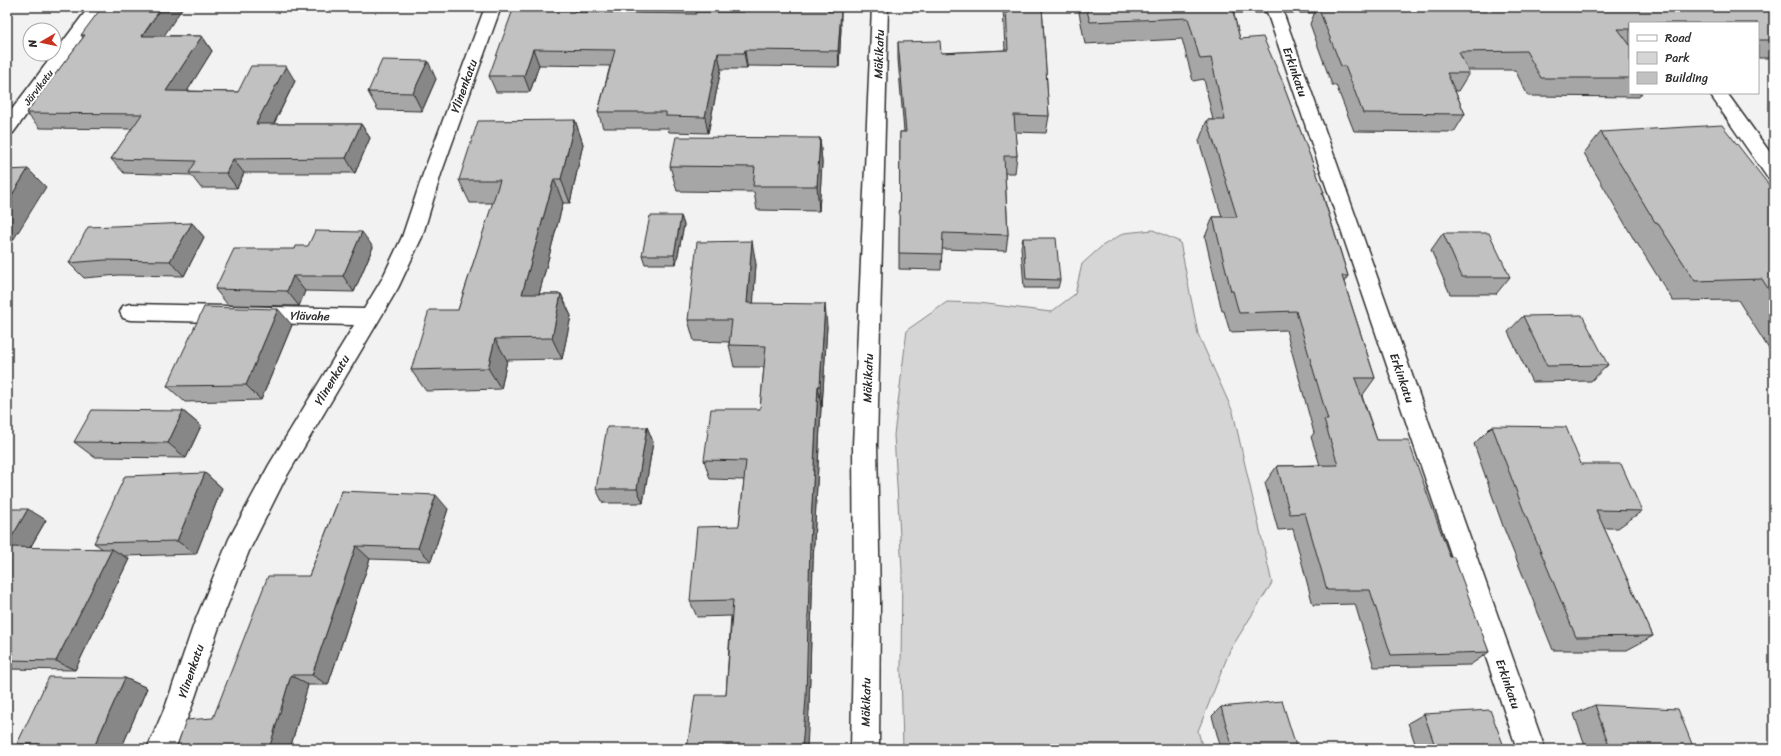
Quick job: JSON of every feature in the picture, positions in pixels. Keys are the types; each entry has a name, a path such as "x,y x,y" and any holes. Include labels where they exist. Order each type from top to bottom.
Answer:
{"street":[{"name":"Järvikatu","path":"7,129 97,7"},
{"name":"Ylinenkatu","path":"161,749 179,706 207,624 238,547 277,472 391,282 412,237 432,174 493,7"},
{"name":"Mäkikatu","path":"865,749 867,601 865,445 880,7"},
{"path":"1205,7 1327,7"},
{"name":"Erkinkatu","path":"1273,7 1531,749"},
{"path":"1719,94 1774,172"},
{"name":"Ylävahe","path":"130,312 369,317"}],"green space":[{"path":"1153,230 1180,242 1198,334 1233,412 1272,583 1230,650 1198,731 1203,749 903,749 901,668 902,570 894,435 907,330 947,302 978,303 1051,312 1075,294 1082,264 1102,246 1124,233"}],"building":[{"path":"102,7 162,7 142,36 202,36 166,91 238,92 251,66 286,66 256,124 361,124 346,158 233,159 226,173 189,173 196,161 111,159 142,114 26,113 85,35 81,35"},
{"path":"514,7 554,7 553,10 575,10 574,12 696,14 696,12 744,12 745,7 828,7 828,11 841,11 838,51 745,50 744,53 718,53 705,117 666,116 666,112 598,112 615,50 533,49 524,76 489,76"},
{"path":"1006,7 1042,7 1049,116 1014,115 1017,156 1004,156 1008,235 943,233 942,254 899,253 900,132 906,132 898,42 940,41 941,53 1008,50"},
{"path":"1086,7 1232,7 1240,39 1263,37 1285,87 1324,193 1322,193 1348,276 1342,276 1375,378 1355,378 1377,440 1408,440 1450,557 1454,557 1489,652 1391,655 1370,590 1327,590 1305,513 1290,514 1277,466 1338,465 1324,420 1328,420 1296,311 1239,313 1233,291 1231,291 1213,217 1237,217 1207,120 1225,120 1211,58 1200,59 1188,18 1090,22"},
{"path":"1318,7 1463,9 1461,7 1774,7 1774,40 1759,40 1759,22 1629,22 1629,29 1618,29 1629,44 1629,78 1541,78 1526,51 1459,52 1469,73 1447,73 1465,114 1363,113 1345,66 1341,66"},
{"path":"382,60 428,61 413,93 368,92"},
{"path":"575,120 561,179 554,179 522,294 561,294 552,338 495,339 488,368 411,370 429,310 458,310 500,180 459,180 478,121"},
{"path":"1722,125 1772,189 1774,189 1774,298 1762,279 1695,281 1657,222 1655,222 1601,132"},
{"path":"676,137 820,138 817,186 753,186 755,167 670,166"},
{"path":"28,169 7,203 7,170"},
{"path":"650,216 681,216 674,255 642,255"},
{"path":"192,223 170,261 105,260 69,263 88,227"},
{"path":"315,231 362,232 343,276 293,276 287,291 215,289 234,249 295,249 296,246 308,246"},
{"path":"1443,233 1489,233 1510,277 1462,277"},
{"path":"1023,238 1056,238 1060,280 1026,279"},
{"path":"752,241 747,303 825,304 820,386 818,386 810,544 806,698 802,749 687,749 695,695 726,695 733,600 690,601 697,527 739,526 746,461 704,460 711,409 760,409 766,346 729,345 732,320 688,320 697,242"},
{"path":"204,307 278,309 246,385 167,386"},
{"path":"1582,315 1608,365 1547,366 1523,316"},
{"path":"92,410 183,411 168,443 74,442"},
{"path":"1492,426 1566,427 1581,464 1621,464 1642,511 1596,510 1653,636 1576,637 1523,509"},
{"path":"607,427 647,427 637,489 596,489"},
{"path":"205,473 177,541 94,543 125,476"},
{"path":"342,491 436,495 418,548 356,546 312,675 291,675 269,749 176,749 186,720 213,718 268,576 309,576"},
{"path":"7,509 28,509 7,545"},
{"path":"7,547 112,549 56,661 7,660"},
{"path":"49,677 125,678 93,749 36,749 39,744 17,744"},
{"path":"1282,701 1297,749 1233,749 1221,707"},
{"path":"1595,705 1678,709 1694,749 1610,749"},
{"path":"1490,710 1505,749 1436,749 1424,714"},
{"path":"353,747 388,747 387,749 352,749"}]}
